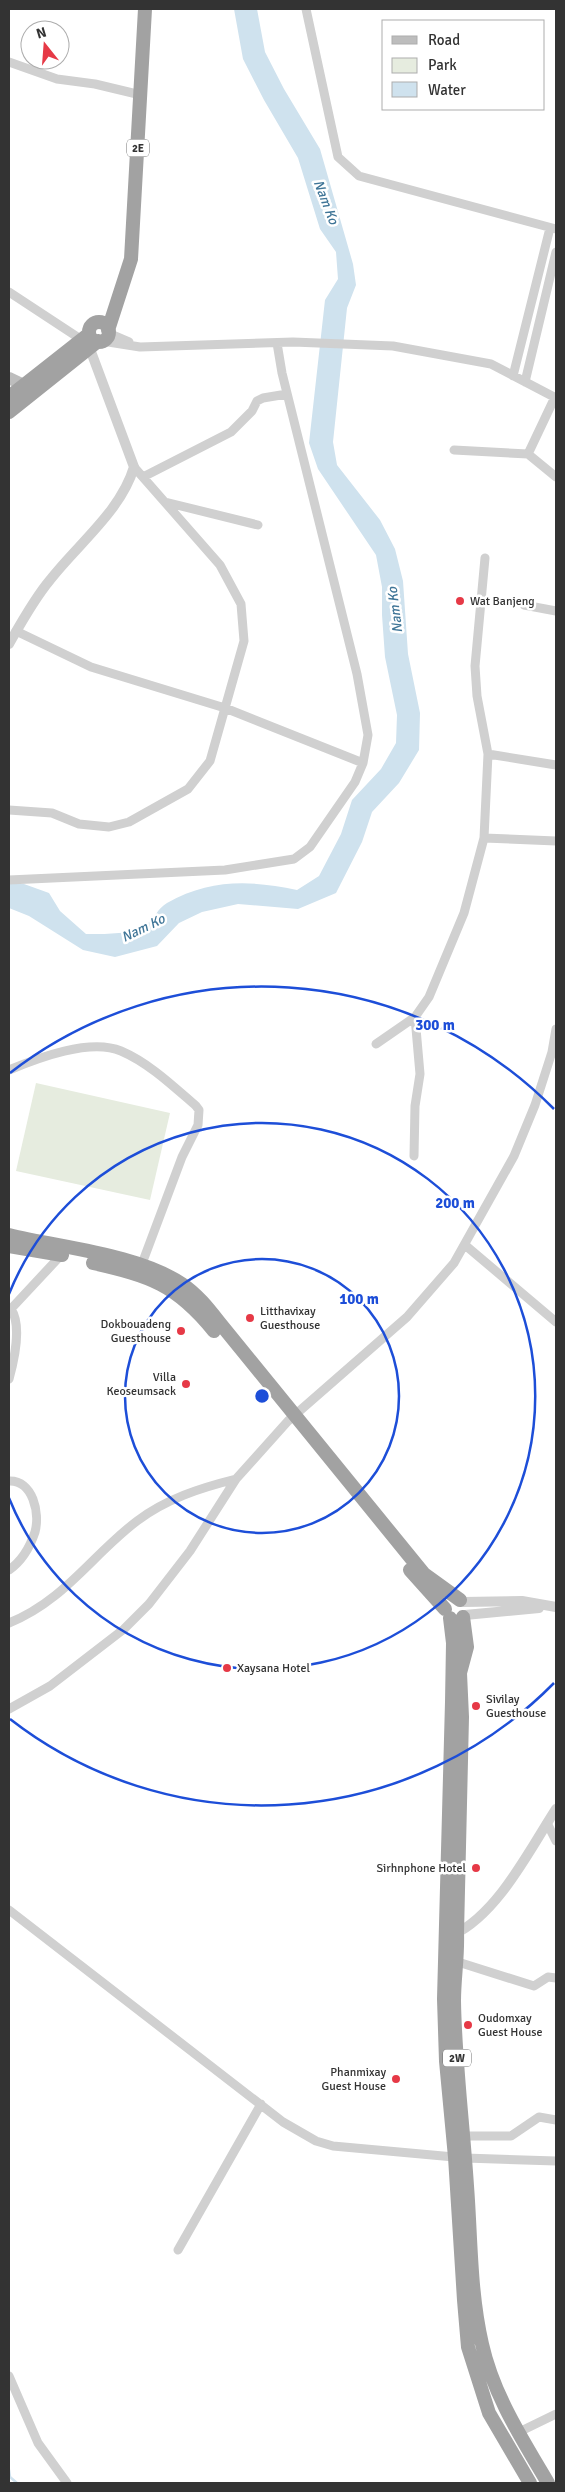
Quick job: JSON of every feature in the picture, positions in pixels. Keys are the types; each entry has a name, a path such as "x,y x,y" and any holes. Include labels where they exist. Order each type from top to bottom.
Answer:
{"highway":[{"name":"2E","path":"97,336 124,287 132,260 145,9"},
{"path":"9,412 30,388 97,336"},
{"path":"9,397 30,388"},
{"path":"9,1235 64,1251 140,1269 176,1292 193,1306 292,1418 420,1576 458,1610"},
{"path":"9,1246 64,1251"},
{"name":"2W","path":"458,1610 467,1647 460,1673 462,1717 451,1936 460,2158 482,2344 502,2403 548,2483"},
{"name":"2W","path":"460,2158 468,2347 489,2413 527,2478"},
{"path":"527,2478 540,2470"}],"main road":[{"path":"9,378 30,388"}],"street":[{"path":"306,9 338,157 359,176 553,228 513,376"},
{"path":"9,62 57,80 96,84 141,95"},
{"path":"525,382 556,252"},
{"path":"9,292 97,336 140,347 293,342 388,346 490,364 555,398 528,454"},
{"path":"9,810 52,814 79,824 109,827 129,822 188,789 210,761 244,641 241,604 220,565 134,467 97,336"},
{"path":"9,880 225,870 294,859 310,847 355,782 362,764 368,735 357,674 287,394 277,343"},
{"path":"143,477 231,432 252,412 257,401 263,398 287,394"},
{"path":"454,450 528,454 556,477"},
{"path":"9,644 48,581 128,486 134,467"},
{"path":"165,502 258,525"},
{"path":"376,1044 414,1017 429,997 464,913 484,838 488,754 477,696 475,666 485,558"},
{"path":"524,605 556,611"},
{"path":"16,631 91,667 225,708 362,764"},
{"path":"488,754 556,765"},
{"path":"484,838 556,841"},
{"path":"414,1017 420,1074 415,1106 414,1156"},
{"path":"9,1709 50,1686 124,1629 150,1604 190,1551 236,1479 292,1418 407,1317 454,1263 514,1156 535,1105 552,1052 556,1029"},
{"path":"9,1070 80,1048 120,1050 136,1059 199,1110 198,1125 182,1157 140,1269"},
{"path":"465,1245 556,1322"},
{"path":"9,1378 14,1362 16,1319 10,1310 64,1251"},
{"path":"9,1623 33,1612 52,1600 136,1521 163,1504 206,1487 236,1479"},
{"path":"9,1481 25,1485 30,1493 36,1518 35,1531 26,1553 9,1570"},
{"path":"458,1610 522,1602 556,1607"},
{"path":"451,1936 480,1917 528,1856 556,1809"},
{"path":"547,1824 556,1841"},
{"path":"9,1910 283,2122 303,2135 334,2146 460,2158 556,2161"},
{"path":"451,1963 534,1986 548,1977 556,1978"},
{"path":"178,2250 262,2104"},
{"path":"458,2136 511,2136 539,2117 556,2120"},
{"path":"9,2376 38,2444 67,2483"},
{"path":"518,2432 556,2414"}],"green space":[{"path":"36,1083 170,1113 150,1200 16,1171"}],"water":[{"name":"Nam Ko","path":"234,9 257,9 265,52 284,89 320,149 353,264 356,285 347,308 333,442 337,465 380,520 395,549 403,581 408,654 420,713 419,750 399,783 372,812 362,842 336,893 298,909 238,904 202,912 179,923 157,946 115,957 83,950 29,916 9,908 9,884 24,884 49,893 60,911 86,934 133,931 149,923 167,903 199,889 247,883 297,890 319,876 341,834 352,800 381,769 396,743 397,715 385,657 382,587 376,555 318,469 309,443 325,300 338,279 336,252 320,229 298,158 264,100 243,59"}],"waterway":[{"path":"9,2470 10,2477 17,2483"}],"place":[{"name":"Wat Banjeng","path":"460,601"},
{"name":"Litthavixay Guesthouse","path":"250,1318"},
{"name":"Dokbouadeng Guesthouse","path":"181,1331"},
{"name":"Villa Keoseumsack","path":"186,1384"},
{"name":"Xaysana Hotel","path":"227,1668"},
{"name":"Sivilay Guesthouse","path":"476,1706"},
{"name":"Sirhnphone Hotel","path":"476,1868"},
{"name":"Oudomxay Guest House","path":"468,2025"},
{"name":"Phanmixay Guest House","path":"396,2079"}]}
